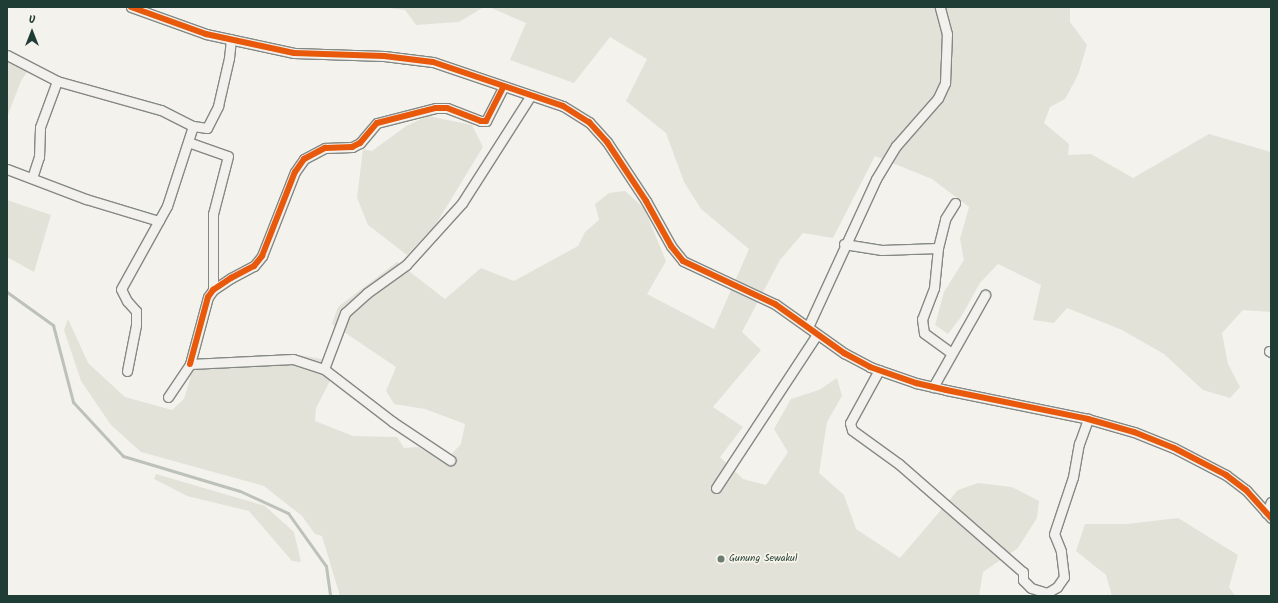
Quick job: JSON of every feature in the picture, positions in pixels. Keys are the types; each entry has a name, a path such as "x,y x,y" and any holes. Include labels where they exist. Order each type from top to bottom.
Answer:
{"street":[{"path":"131,7 206,34 305,55 384,56 420,59 563,106 589,122 628,172 671,246 683,260 775,304 857,362 933,387 1088,419 1134,432 1205,462 1246,490 1268,515"},
{"path":"808,327 844,244 876,179 896,146 938,98 945,83 948,57 947,34 940,7"},
{"path":"7,55 56,82 161,110 193,126 207,128 218,106 229,58 230,39"},
{"path":"32,178 39,157 40,127 56,82"},
{"path":"213,290 254,266 258,261 294,172 310,154 324,148 352,147 360,143 377,123 436,108 447,108 481,121 486,121 504,86"},
{"path":"324,368 345,313 367,293 406,265 462,203 531,95"},
{"path":"127,371 136,325 136,311 127,301 121,289 167,206 193,126"},
{"path":"168,397 190,364 204,307 213,290 213,214 228,156 188,142"},
{"path":"7,169 86,199 159,221"},
{"path":"952,353 924,332 922,319 934,288 938,248 945,218 955,203"},
{"path":"844,244 882,250 938,248"},
{"path":"933,387 985,295"},
{"path":"716,488 817,334"},
{"path":"190,364 283,358 324,368 393,422 450,460"},
{"path":"879,370 850,423 852,430 899,464 1024,572 1023,580 1031,588 1047,593 1057,587 1064,577 1061,551 1054,534 1073,477 1079,444 1088,419"},
{"path":"1268,515 1271,502"}],"shaded area":[{"path":"381,7 484,7 459,22 416,25 405,10"},
{"path":"489,7 1070,7 1070,22 1087,45 1078,75 1065,99 1050,107 1044,123 1069,144 1068,155 1091,154 1133,178 1209,134 1271,152 1271,312 1243,310 1222,333 1228,364 1240,387 1230,398 1203,390 1164,354 1122,330 1067,308 1054,323 1033,320 1041,285 998,264 980,283 961,317 948,334 935,325 944,292 964,260 960,239 969,207 932,179 875,156 833,238 803,233 780,260 742,332 761,350 713,407 743,427 720,457 743,479 766,485 788,452 774,429 791,399 819,390 837,378 842,396 827,422 819,473 844,495 856,529 900,558 958,490 978,483 1012,487 1039,501 1037,518 1018,548 983,572 979,596 340,596 322,536 315,534 302,516 264,486 141,452 111,425 81,381 64,330 68,319 88,363 125,397 172,410 184,399 195,361 257,355 299,355 322,359 317,371 331,379 316,408 315,421 353,436 397,437 404,448 418,447 444,462 461,444 465,424 425,409 394,404 386,391 396,367 332,324 338,307 397,262 445,299 481,268 514,281 578,246 585,232 599,220 595,204 609,193 625,191 644,208 666,261 647,294 714,329 749,249 701,209 684,182 666,133 626,101 647,59 610,37 574,83 510,60 526,23"},
{"path":"7,62 27,72 21,81 7,117"},
{"path":"428,116 472,125 483,147 436,224 407,255 368,225 357,198 363,149 372,151 406,126"},
{"path":"7,200 51,215 34,272 7,257"},
{"path":"156,474 265,506 294,532 301,562 292,561 249,511 187,496 154,479"},
{"path":"1178,518 1238,555 1229,587 1235,596 1112,596 1106,575 1076,551 1085,524 1127,524"}],"waterway":[{"path":"7,292 53,325 73,402 123,456 240,491 288,513 326,566 330,596"}],"cycle path":[{"path":"131,7 206,34 294,53 384,56 433,62 563,106 589,122 607,142 646,201 671,246 683,261 775,304 844,353 870,367 916,383 1088,419 1134,432 1174,448 1226,475 1246,490 1271,518"},
{"path":"190,364 208,297 213,290 231,278 254,266 262,256 295,172 304,159 325,148 352,147 360,143 377,123 436,108 447,108 481,121 486,121 504,86"}],"place":[{"name":"Gunung Sewakul","path":"721,559"}]}
